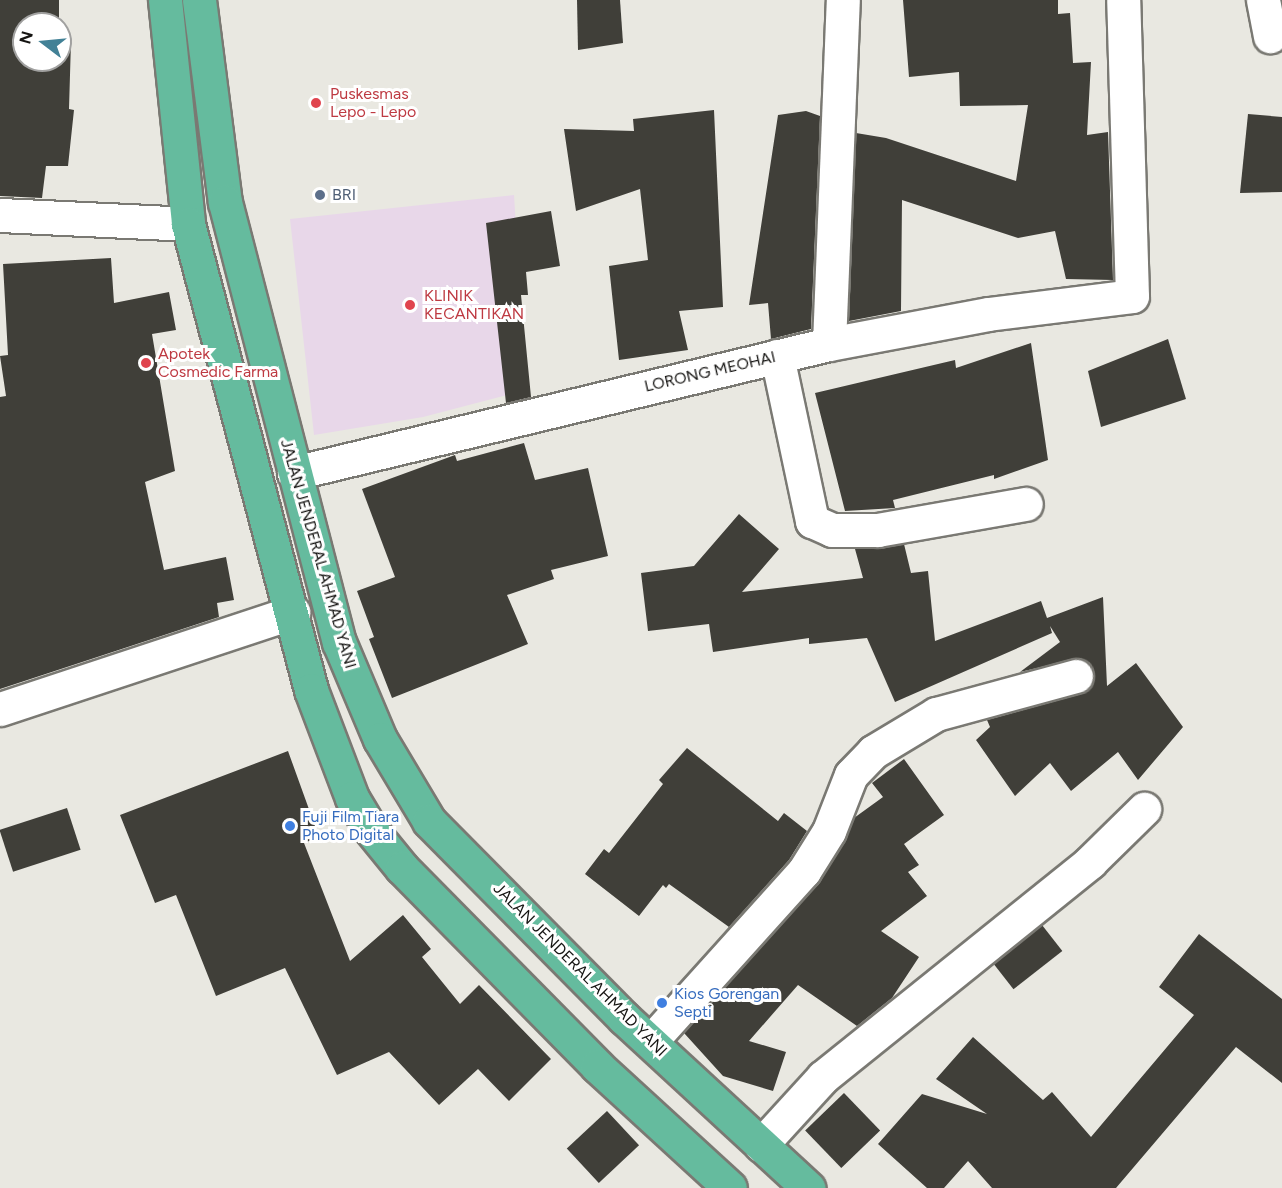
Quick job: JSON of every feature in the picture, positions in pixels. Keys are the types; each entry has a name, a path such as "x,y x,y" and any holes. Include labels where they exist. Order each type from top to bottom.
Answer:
{"highway":[{"path":"165,0 188,224 327,738 352,798 371,831 402,868 597,1066 730,1188"},
{"name":"JALAN JENDERAL AHMAD YANI","path":"199,0 225,202 294,473 339,642 366,709 399,774 429,821 651,1041 808,1188"}],"street":[{"path":"829,344 843,0"},
{"name":"LORONG MEOHAI","path":"294,473 829,344 988,314 1132,296 1123,0"},
{"path":"1263,0 1270,36"},
{"path":"0,215 188,224"},
{"path":"777,356 812,521 832,530 878,531 1026,504"},
{"path":"0,709 293,612"},
{"path":"651,1041 804,871 829,831 851,775 873,752 936,714 1076,676"},
{"path":"761,1145 823,1077 1090,862 1144,809"}],"shaded area":[{"name":"KLINIK KECANTIKAN","path":"514,195 526,390 423,417 314,435 290,219"}],"building":[{"path":"0,0 59,0 59,12 12,12 12,72 70,72 69,109 74,110 68,166 46,166 42,198 0,196"},
{"path":"577,0 620,0 623,43 578,50"},
{"path":"903,0 1058,0 1058,14 1070,13 1073,63 1091,62 1087,135 1108,132 1113,280 1066,279 1055,231 1018,238 902,200 901,311 849,321 856,133 886,138 1016,181 1028,105 960,106 959,72 909,77"},
{"path":"714,110 723,307 679,311 688,350 619,360 609,266 648,260 640,189 576,211 564,129 634,131 633,119"},
{"path":"806,111 820,116 811,329 771,339 768,303 749,305 778,115"},
{"path":"1248,114 1282,117 1282,192 1240,193"},
{"path":"551,211 560,266 526,272 528,295 521,295 531,397 506,403 486,223"},
{"path":"111,258 114,303 169,292 176,330 152,334 175,471 145,482 164,570 226,557 234,600 217,603 219,617 0,689 0,397 6,396 0,356 8,355 3,264"},
{"path":"1168,339 1186,399 1101,427 1088,371"},
{"path":"1031,343 1048,460 994,479 994,475 893,500 895,508 845,511 815,393 955,360 956,368"},
{"path":"524,443 535,480 588,468 608,556 551,570 554,579 507,595 528,644 392,698 369,639 374,637 357,591 395,577 362,489 455,455 457,461"},
{"path":"739,514 779,549 742,592 863,578 855,549 904,544 911,573 928,571 935,641 1041,601 1047,618 1103,597 1107,686 1136,663 1183,727 1138,780 1118,752 1071,791 1050,763 1015,796 976,740 990,727 987,720 1081,694 1094,680 1090,663 1080,658 1020,672 1060,642 1050,626 1052,633 895,702 867,638 809,644 809,638 713,652 709,624 648,631 641,573 694,566"},
{"path":"687,748 778,821 784,813 807,831 789,860 729,927 669,884 666,888 663,885 639,916 585,874 604,849 609,853 663,784 659,780"},
{"path":"288,751 319,837 304,843 350,961 403,915 431,949 422,957 460,1004 479,985 551,1059 509,1101 478,1069 439,1105 389,1052 337,1075 285,968 216,996 176,895 155,903 120,815"},
{"path":"904,759 944,815 904,844 919,865 908,872 927,896 881,931 919,957 892,998 857,1026 798,985 749,1041 786,1052 773,1091 723,1076 684,1033 818,884 854,818 883,797 872,783"},
{"path":"67,808 81,850 13,872 0,830"},
{"path":"1042,925 1062,951 1013,989 993,963"},
{"path":"1199,934 1282,999 1282,1083 1236,1047 1116,1188 992,1188 968,1161 944,1188 927,1188 878,1144 922,1094 987,1114 936,1079 973,1037 1043,1100 1052,1092 1091,1137 1194,1015 1159,987"},
{"path":"844,1093 880,1130 841,1168 805,1131"},
{"path":"607,1111 639,1145 599,1183 567,1149"}],"place":[{"name":"Puskesmas Lepo - Lepo","path":"316,103"},
{"name":"BRI","path":"320,195"},
{"name":"KLINIK KECANTIKAN","path":"410,305"},
{"name":"Apotek Cosmedic Farma","path":"146,363"},
{"name":"Fuji Film Tiara Photo Digital","path":"290,826"},
{"name":"Kios Gorengan Septi","path":"662,1003"}]}
